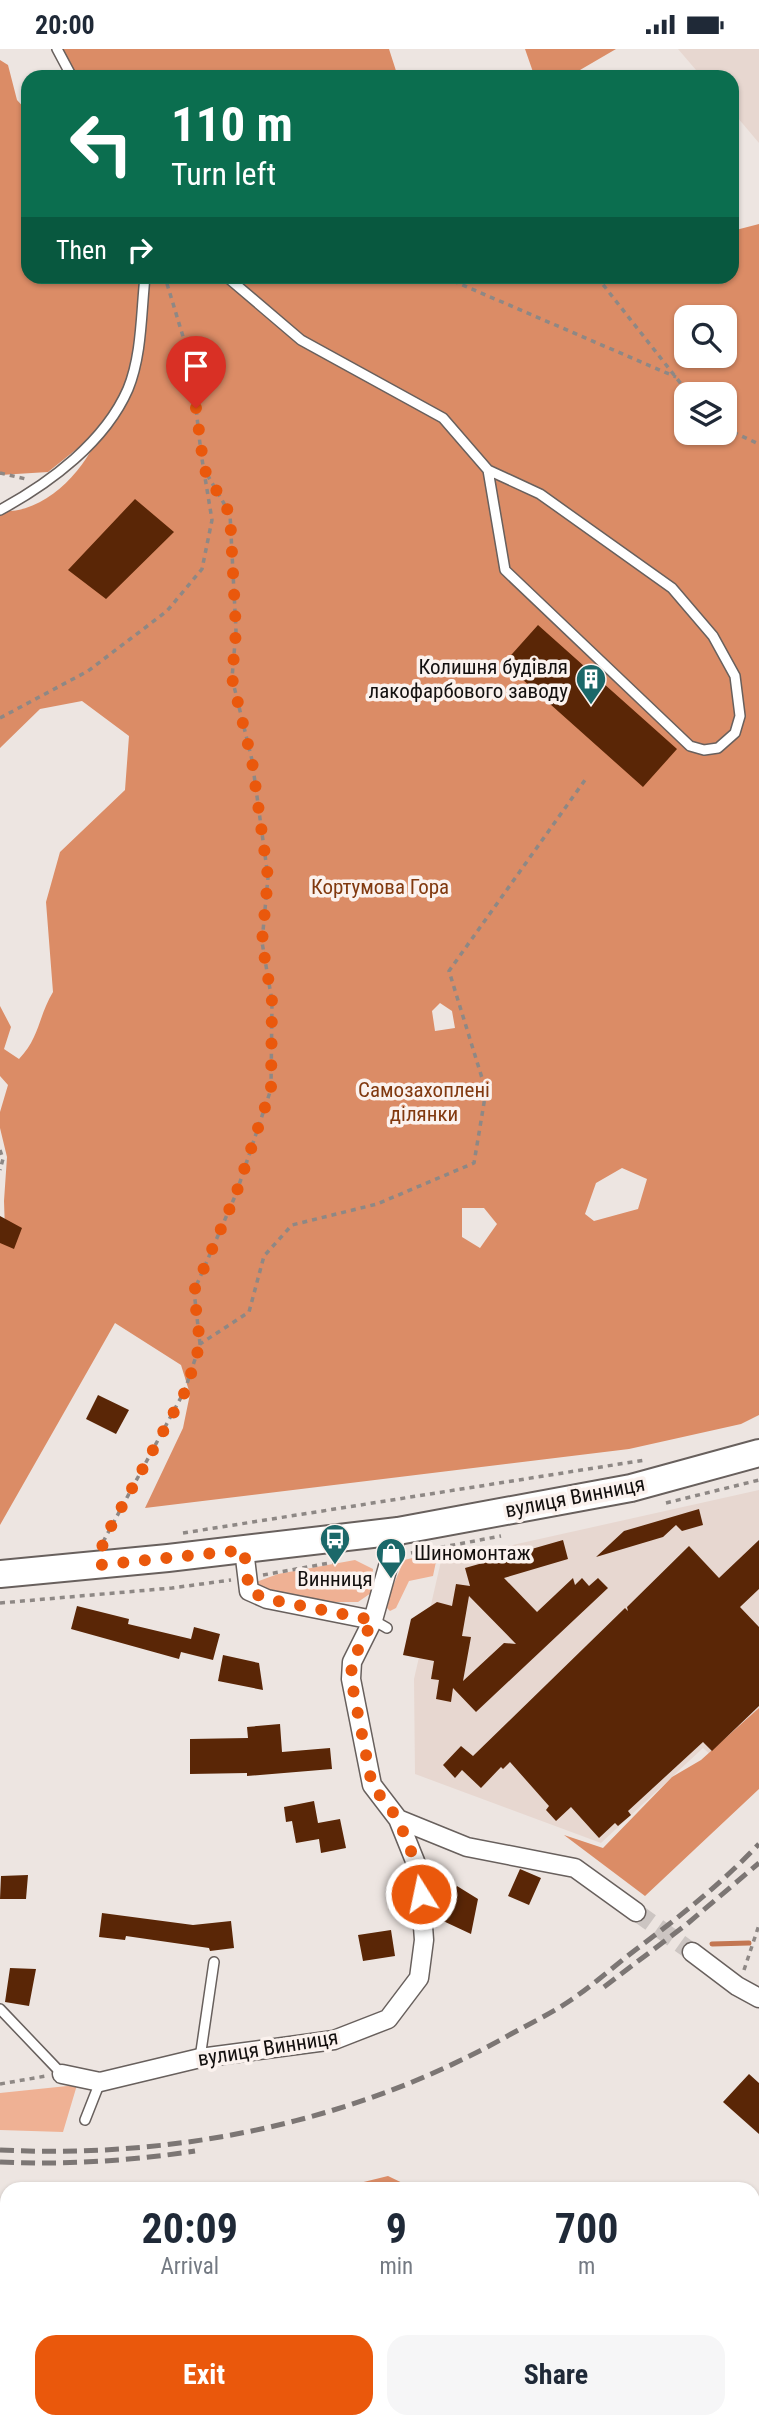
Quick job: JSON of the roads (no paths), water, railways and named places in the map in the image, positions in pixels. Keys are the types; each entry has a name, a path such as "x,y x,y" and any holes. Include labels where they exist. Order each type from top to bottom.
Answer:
{"main road":[{"name":"вулиця Винниця","path":"0,1574 244,1550 398,1531 631,1488 755,1455"}],"street":[{"name":"вулиця Винниця","path":"62,2074 100,2082 200,2059 334,2040 388,2019 419,1977 424,1940 419,1871 398,1819 372,1785 351,1679 352,1662 380,1624 398,1531"},
{"path":"244,1550 249,1591 267,1599 380,1624"},
{"path":"398,1819 467,1847 575,1868 636,1912"},
{"path":"692,1952 737,1986 759,1998"}],"lane":[{"path":"57,49 68,70"},
{"path":"0,510 45,484 90,442 112,416 128,388 138,351 144,284"},
{"path":"235,284 301,340 443,418 488,470 540,494 671,588 713,636 735,676 740,716 734,733 718,748 704,750 690,745 505,570 488,470"},
{"path":"200,2059 214,1962"},
{"path":"0,2009 62,2074"},
{"path":"85,2120 100,2082"}],"waterway":[{"path":"712,1944 749,1943"}],"tunnel":[{"path":"636,1912 692,1952"}],"railway":[{"path":"0,2150 133,2148 199,2140 328,2112 391,2091 452,2065 571,2000 699,1900 759,1844"},
{"path":"604,1987 687,1924 759,1863"},
{"path":"0,2162 98,2161 195,2151"}],"place":[{"name":"Колишня будівля лакофарбового заводу","path":"591,706"},
{"name":"Винниця","path":"335,1566"},
{"name":"Шиномонтаж","path":"391,1580"}],"park label":[{"name":"Кортумова Гора","path":"380,887"},
{"name":"Самозахоплені ділянки","path":"424,1102"}]}
